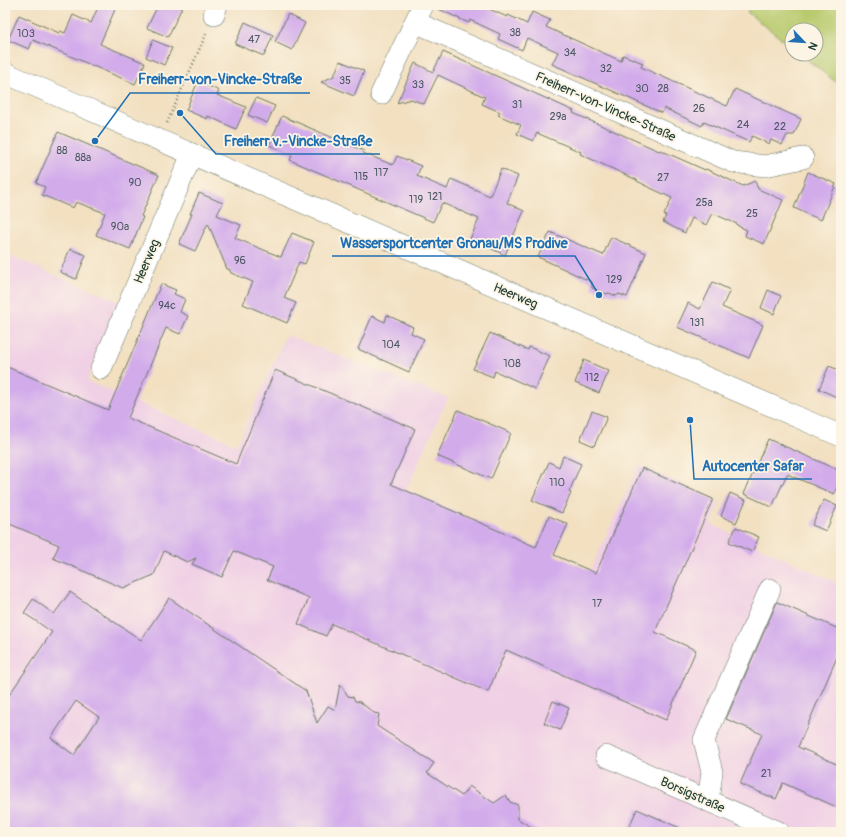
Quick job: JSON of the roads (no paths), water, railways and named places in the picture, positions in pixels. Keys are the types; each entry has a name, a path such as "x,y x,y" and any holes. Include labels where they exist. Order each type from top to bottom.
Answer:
{"street":[{"name":"Freiherr-von-Vincke-Straße","path":"381,94 419,13 734,162 765,166 802,158"},
{"name":"Heerweg","path":"5,73 841,436"},
{"name":"Heerweg","path":"101,369 192,154"},
{"path":"708,801 712,772 704,740 770,589"},
{"name":"Borsigstraße","path":"606,756 779,832"}],"place":[{"name":"Freiherr v.-Vincke-Straße","path":"180,113"},
{"name":"Freiherr-von-Vincke-Straße","path":"95,141"},
{"name":"Wassersportcenter Gronau/MS Prodive","path":"599,295"},
{"name":"Autocenter Safar","path":"690,420"}]}
